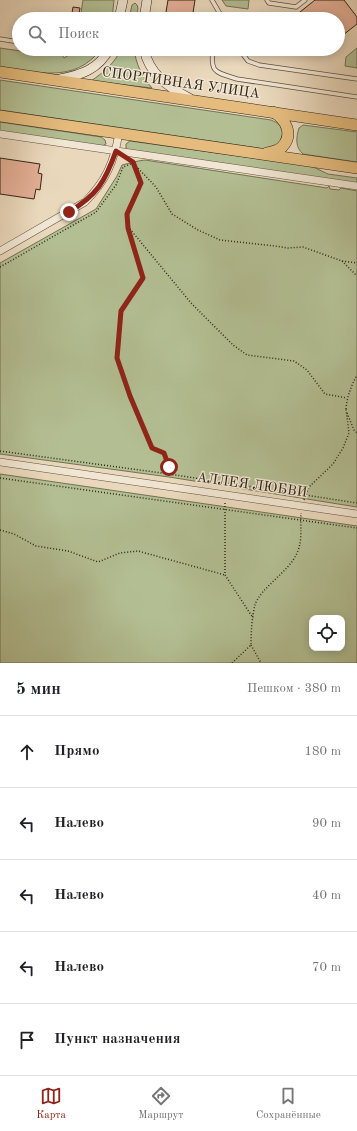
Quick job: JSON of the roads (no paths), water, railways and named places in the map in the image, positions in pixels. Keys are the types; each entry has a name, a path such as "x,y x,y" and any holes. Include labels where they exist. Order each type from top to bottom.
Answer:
{"main road":[{"path":"121,12 122,0"},
{"path":"146,12 147,0"},
{"path":"53,80 74,76 87,71 98,64 106,56"},
{"path":"146,56 153,71 162,81 175,91 194,101"},
{"name":"СПОРТИВНАЯ УЛИЦА","path":"0,72 357,124"},
{"path":"264,154 281,148 287,136 288,128 286,122 280,116 272,112"},
{"path":"0,116 357,168"}],"street":[{"path":"0,251 85,202 96,191 106,176 116,151 120,133"},
{"path":"0,134 357,186"},
{"name":"АЛЛЕЯ ЛЮБВИ","path":"0,462 357,514"}],"lane":[{"path":"212,0 219,12"},
{"path":"267,0 269,3 296,7 305,0"},
{"path":"0,40 12,41"},
{"path":"212,56 211,64 214,70 237,79 357,97"},
{"path":"244,56 248,61 259,65 357,79"}]}
